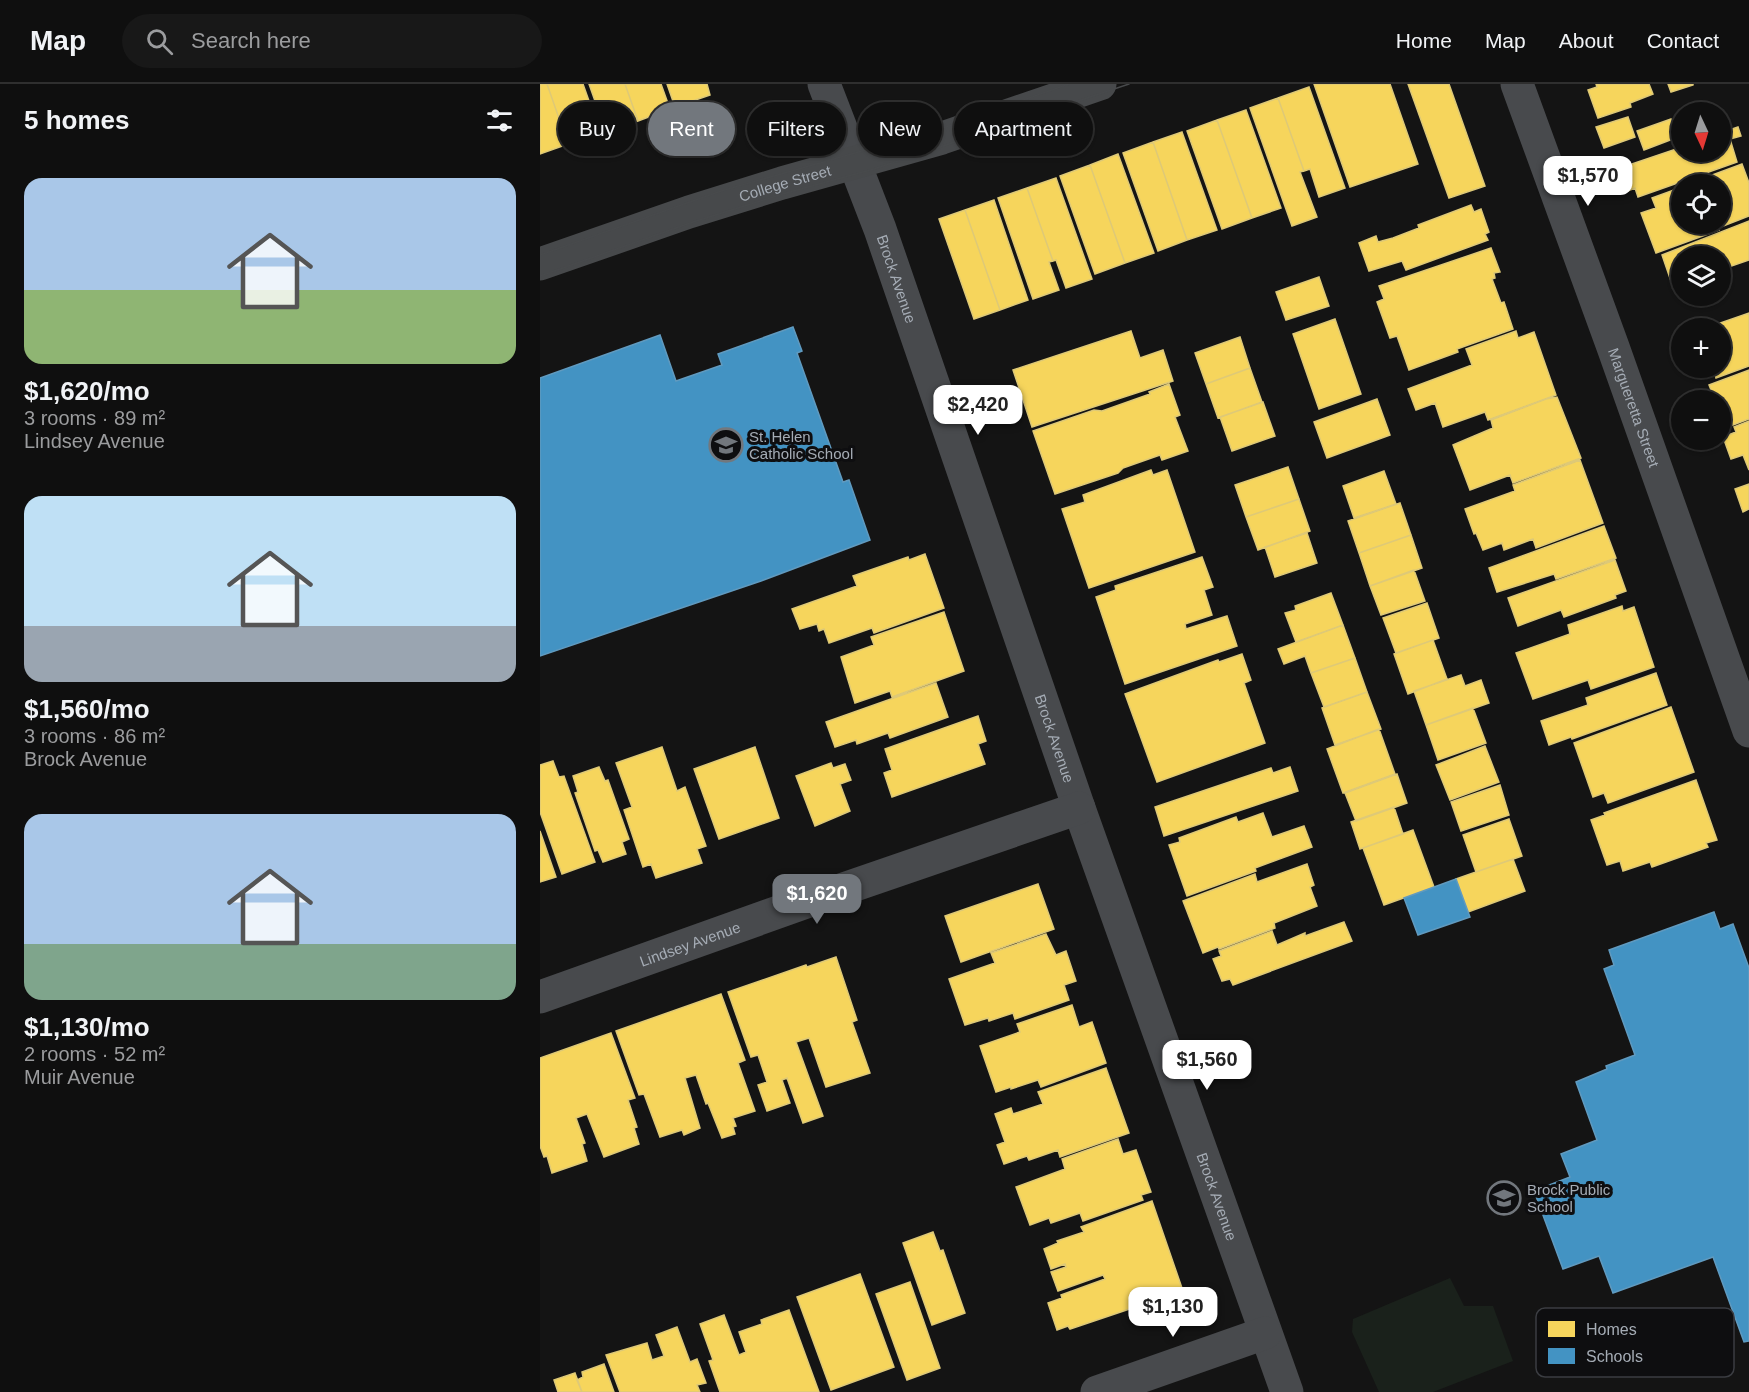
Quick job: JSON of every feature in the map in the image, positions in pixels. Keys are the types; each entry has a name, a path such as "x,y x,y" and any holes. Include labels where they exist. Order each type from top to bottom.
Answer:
{"main road":[{"name":"College Street","path":"540,264 689,212 942,138 1100,84"}],"street":[{"name":"Brock Avenue","path":"824,84 880,229 1079,808 1287,1392"},
{"name":"Margueretta Street","path":"1517,84 1749,731"},
{"name":"Lindsey Avenue","path":"540,997 1079,808"},
{"path":"1097,1392 1265,1333"}],"shaded area":[{"path":"1450,1278 1464,1306 1493,1306 1513,1361 1433,1392 1379,1392 1352,1332 1353,1319"}],"building: Homes":[{"path":"540,84 547,84 558,115 558,148 540,154"},
{"path":"547,84 583,84 589,102 558,102 558,115"},
{"path":"589,84 625,84 631,102 595,102"},
{"path":"625,84 661,84 667,102 648,102 648,117 638,121 636,102 631,102"},
{"path":"667,84 707,84 710,95 690,102 673,102"},
{"path":"1314,84 1390,84 1418,164 1350,187"},
{"path":"1408,84 1449,84 1485,186 1449,198"},
{"path":"1596,84 1649,84 1653,94 1630,103 1631,107 1598,118 1588,90 1597,87"},
{"path":"1668,84 1693,84 1693,85 1671,92"},
{"path":"1309,87 1345,188 1319,197 1310,169 1304,171 1278,98"},
{"path":"1278,98 1304,171 1300,172 1317,217 1292,226 1250,108"},
{"path":"1246,110 1281,208 1252,218 1217,120"},
{"path":"1628,117 1635,137 1604,148 1596,127"},
{"path":"1671,119 1671,140 1644,150 1637,131"},
{"path":"1217,120 1252,218 1222,229 1187,131"},
{"path":"1738,127 1741,136 1731,139 1731,129"},
{"path":"1182,132 1217,230 1187,240 1153,142"},
{"path":"1153,142 1187,240 1158,251 1123,153"},
{"path":"1731,142 1737,162 1703,174 1671,174 1671,185 1638,197 1635,188 1628,191 1620,168 1671,151 1671,162 1731,162"},
{"path":"1118,154 1154,253 1125,263 1090,165"},
{"path":"1742,164 1749,183 1749,216 1731,223 1731,174 1715,174"},
{"path":"1090,165 1125,263 1095,274 1060,176"},
{"path":"1056,178 1092,279 1066,288 1056,260 1053,261 1027,188"},
{"path":"1027,188 1053,261 1049,262 1059,290 1033,299 998,198"},
{"path":"1671,191 1671,234 1708,234 1656,253 1641,213 1656,208 1652,198"},
{"path":"994,200 1028,300 1000,310 965,210"},
{"path":"1471,205 1474,212 1481,209 1489,232 1485,234 1488,240 1406,270 1402,261 1369,271 1359,243 1376,236 1378,242 1393,238 1419,228 1418,225"},
{"path":"965,210 1000,310 974,319 939,219"},
{"path":"1749,221 1749,260 1731,266 1731,246 1685,246 1716,234 1731,234 1731,228"},
{"path":"1491,248 1500,272 1494,273 1495,278 1492,279 1501,303 1504,302 1513,329 1457,349 1458,352 1409,370 1397,336 1390,338 1377,302 1384,299 1379,286"},
{"path":"1671,251 1671,281 1662,255"},
{"path":"1319,277 1329,306 1286,320 1276,292"},
{"path":"1749,313 1749,366 1731,373 1731,319"},
{"path":"1335,319 1361,394 1319,409 1293,334"},
{"path":"1131,331 1140,358 1163,350 1173,381 1032,427 1013,370"},
{"path":"1516,331 1518,338 1534,332 1556,395 1488,420 1485,412 1443,427 1435,403 1416,410 1408,389 1472,365 1466,349"},
{"path":"1240,337 1250,368 1206,384 1195,353"},
{"path":"1250,368 1262,402 1218,418 1206,384"},
{"path":"1749,370 1749,419 1731,426 1731,390 1711,390 1709,385"},
{"path":"1169,384 1180,415 1175,417 1188,451 1162,460 1160,455 1123,468 1118,473 1055,494 1033,431 1094,410 1102,411 1150,394 1149,392"},
{"path":"1557,397 1581,458 1513,483 1510,475 1470,490 1453,445 1493,428 1491,420"},
{"path":"1377,399 1390,435 1327,458 1314,422"},
{"path":"1263,402 1275,436 1232,451 1220,417"},
{"path":"1749,421 1749,470 1743,455 1731,459 1728,450 1731,450 1731,434 1736,432 1734,427"},
{"path":"1580,460 1603,523 1536,548 1533,539 1504,550 1502,543 1483,550 1476,533 1474,534 1465,509 1515,491 1513,485"},
{"path":"1288,467 1299,499 1246,517 1235,485"},
{"path":"1151,470 1153,475 1167,470 1195,552 1089,588 1062,509 1085,502 1083,495"},
{"path":"1384,471 1396,504 1354,518 1343,486"},
{"path":"1749,484 1749,509 1743,512 1735,489"},
{"path":"1299,499 1310,531 1258,550 1246,517"},
{"path":"1400,503 1411,535 1359,553 1348,521"},
{"path":"1604,526 1616,558 1556,579 1554,574 1497,592 1489,568"},
{"path":"1307,533 1317,563 1275,577 1265,547"},
{"path":"1411,535 1422,568 1370,586 1359,553"},
{"path":"925,554 944,608 874,633 872,628 829,643 824,629 819,631 817,624 800,629 792,609 857,586 853,576 908,557 909,560"},
{"path":"1202,557 1213,587 1204,590 1212,615 1185,624 1186,629 1227,616 1237,646 1125,684 1096,597 1116,590 1115,586"},
{"path":"1615,560 1626,591 1615,595 1616,598 1564,617 1561,610 1518,626 1508,598"},
{"path":"1414,570 1425,601 1381,615 1370,586"},
{"path":"1331,593 1343,625 1296,642 1285,613 1296,610 1295,606"},
{"path":"1427,603 1439,638 1396,653 1383,618"},
{"path":"1622,606 1623,611 1634,607 1654,667 1591,689 1588,680 1533,699 1516,653 1570,634 1568,625"},
{"path":"944,612 964,671 892,697 890,691 855,703 841,657 874,645 871,637"},
{"path":"1343,625 1355,658 1311,673 1305,656 1284,664 1278,649"},
{"path":"1433,640 1447,679 1408,694 1394,654"},
{"path":"1242,654 1251,680 1244,683 1265,743 1157,782 1125,694 1218,660 1219,662"},
{"path":"1355,658 1367,692 1324,707 1311,673"},
{"path":"1656,673 1667,705 1549,745 1541,721 1588,705 1586,698"},
{"path":"1461,675 1465,686 1481,680 1489,703 1426,725 1414,691"},
{"path":"936,683 948,717 890,738 888,733 857,744 856,740 835,747 826,722"},
{"path":"1367,692 1381,729 1335,745 1322,708"},
{"path":"1671,707 1694,772 1608,803 1604,793 1593,797 1574,743"},
{"path":"1473,708 1486,743 1438,760 1426,725"},
{"path":"978,716 986,741 978,744 985,764 892,797 884,773 892,770 885,749"},
{"path":"1379,729 1395,774 1343,793 1327,749"},
{"path":"1485,746 1499,782 1450,800 1436,765"},
{"path":"662,747 677,791 685,787 706,846 697,849 702,863 656,878 651,864 643,867 624,810 632,807 616,763"},
{"path":"755,747 779,818 719,839 694,769"},
{"path":"553,761 559,777 564,776 595,862 562,874 540,812 540,765"},
{"path":"831,763 833,768 845,764 851,780 840,784 850,811 815,826 796,776"},
{"path":"599,767 605,781 608,780 629,839 622,842 626,854 603,862 598,850 595,851 575,793 578,792 573,776"},
{"path":"1290,767 1298,791 1164,836 1155,807 1271,768 1273,773"},
{"path":"1397,774 1407,803 1356,821 1345,793"},
{"path":"1696,780 1717,840 1706,843 1708,847 1652,867 1650,862 1623,871 1620,861 1607,865 1591,820 1605,815 1604,813"},
{"path":"1500,785 1509,815 1461,831 1451,802"},
{"path":"1394,807 1403,834 1360,849 1351,822"},
{"path":"1263,813 1272,837 1304,826 1312,847 1255,868 1256,871 1187,896 1169,845 1180,842 1179,838 1236,817 1238,822"},
{"path":"1509,819 1522,856 1476,872 1463,835"},
{"path":"1413,830 1434,887 1384,905 1363,848"},
{"path":"540,831 556,877 540,882"},
{"path":"1513,859 1525,891 1468,912 1456,879"},
{"path":"1307,864 1314,885 1310,887 1317,906 1274,923 1275,928 1203,953 1183,901 1255,874 1257,882"},
{"path":"1038,884 1054,929 961,962 945,916"},
{"path":"1344,922 1352,941 1233,985 1230,979 1222,981 1213,959 1221,956 1219,951 1272,931 1277,945 1305,933 1305,936"},
{"path":"1046,934 1056,955 1066,951 1076,981 1064,985 1069,1000 1015,1019 1013,1013 989,1021 988,1018 965,1025 949,979 995,963 991,953"},
{"path":"836,957 857,1020 852,1022 870,1073 826,1087 809,1038 796,1042 823,1116 803,1123 787,1078 782,1080 790,1103 767,1111 758,1085 767,1082 758,1055 751,1057 728,992"},
{"path":"721,994 745,1060 738,1063 755,1111 733,1118 736,1126 733,1127 735,1134 722,1138 708,1103 706,1104 696,1075 685,1078 700,1128 684,1135 682,1130 660,1137 644,1094 639,1095 616,1031"},
{"path":"1072,1005 1079,1027 1092,1022 1106,1063 1041,1087 1038,1080 996,1092 980,1046 1020,1032 1017,1024"},
{"path":"611,1033 635,1098 628,1100 637,1127 634,1128 639,1144 604,1157 587,1114 576,1118 585,1143 582,1144 587,1161 552,1173 547,1156 544,1157 540,1146 540,1058"},
{"path":"1106,1068 1129,1133 1060,1157 1058,1150 1029,1160 1027,1156 1004,1164 997,1145 1005,1142 995,1114 1011,1108 1013,1114 1043,1104 1038,1092"},
{"path":"1118,1139 1123,1154 1136,1150 1151,1192 1141,1195 1143,1200 1083,1221 1080,1213 1051,1223 1049,1218 1030,1225 1016,1187 1065,1169 1062,1159"},
{"path":"1152,1201 1183,1291 1070,1329 1068,1326 1057,1330 1048,1303 1062,1298 1061,1295 1105,1279 1103,1275 1058,1291 1051,1272 1066,1267 1065,1264 1051,1269 1044,1249 1058,1243 1057,1241 1084,1232 1081,1227"},
{"path":"933,1232 940,1251 943,1250 965,1313 932,1325 903,1243"},
{"path":"860,1274 894,1367 831,1390 797,1297"},
{"path":"910,1282 940,1368 907,1380 876,1294"},
{"path":"789,1310 819,1392 720,1392 709,1361 713,1360 700,1324 724,1315 739,1355 746,1352 739,1332 762,1324 761,1320"},
{"path":"677,1327 690,1362 697,1359 706,1383 697,1385 700,1392 620,1392 606,1355 647,1343 652,1360 664,1356 656,1335"},
{"path":"604,1364 614,1392 582,1392 577,1380 583,1377 582,1372"},
{"path":"575,1373 582,1392 558,1392 554,1380"}],"building: Schools":[{"name":"St. Helen Catholic School","path":"793,327 802,351 797,353 843,482 849,480 870,540 761,581 540,656 540,378 660,335 676,381 722,365 718,354"},
{"path":"1456,879 1470,917 1418,935 1404,898"},
{"path":"1714,912 1720,929 1733,924 1749,968 1749,1341 1744,1342 1734,1315 1734,1308 1732,1308 1713,1257 1613,1293 1599,1256 1563,1269 1534,1191 1570,1177 1561,1154 1597,1140 1576,1082 1607,1069 1606,1066 1635,1055 1604,969 1614,965 1609,950"}],"tram line":[{"path":"540,255 721,191 943,128 1069,84"},
{"path":"540,276 693,222 874,169 1129,84"}],"place":[{"name":"St. Helen Catholic School","path":"726,445"},
{"name":"Brock Public School","path":"1504,1198"}]}
